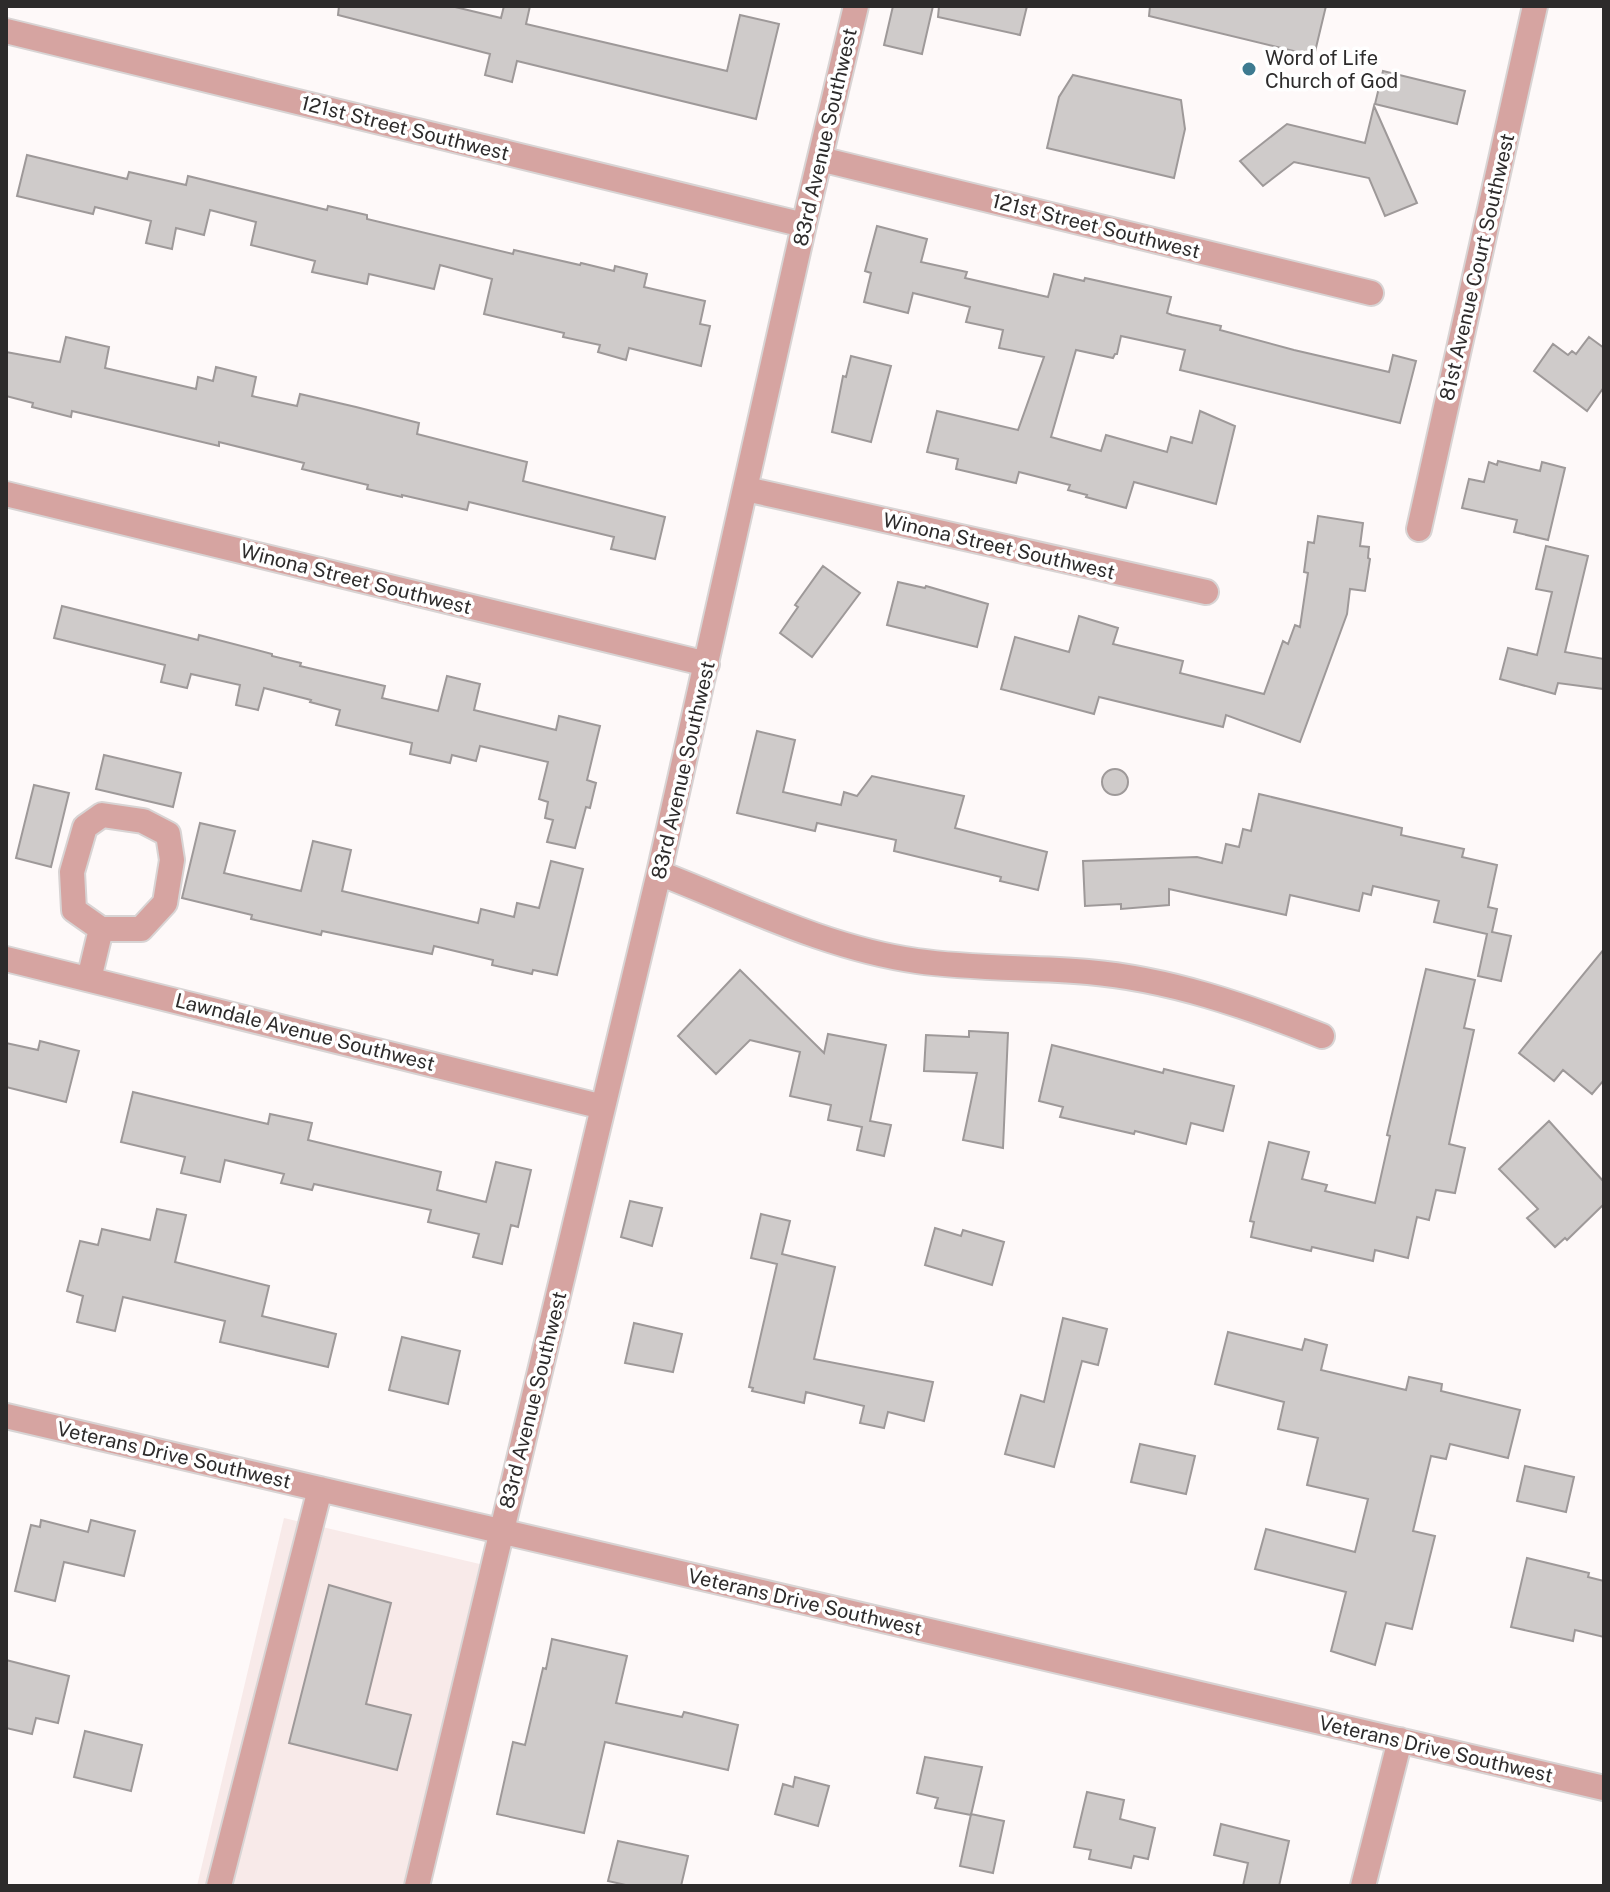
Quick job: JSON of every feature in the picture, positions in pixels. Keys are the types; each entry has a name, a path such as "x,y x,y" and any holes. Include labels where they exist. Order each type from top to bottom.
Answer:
{"street":[{"name":"83rd Avenue Southwest","path":"417,1886 659,873 856,6"},
{"name":"81st Avenue Court Southwest","path":"1419,529 1535,6"},
{"name":"121st Street Southwest","path":"6,31 804,225"},
{"name":"121st Street Southwest","path":"820,159 1371,293"},
{"name":"Winona Street Southwest","path":"746,489 1206,592"},
{"name":"Winona Street Southwest","path":"6,494 707,664"},
{"path":"102,815 143,821 168,834 172,860 165,903 141,929 101,929 74,910 72,872 85,827 102,815"},
{"path":"659,873 799,931 846,946 918,961 1091,972 1147,982 1245,1005 1322,1036"},
{"path":"89,979 101,929"},
{"name":"Lawndale Avenue Southwest","path":"6,959 603,1107"},
{"name":"Veterans Drive Southwest","path":"6,1416 1604,1788"},
{"path":"219,1886 320,1489"},
{"path":"1363,1886 1400,1740"}],"shaded area":[{"path":"284,1518 484,1565 407,1886 197,1886"}],"building":[{"path":"339,6 451,6 501,18 504,6 530,6 526,24 727,71 740,15 779,24 756,119 517,61 512,82 485,75 490,54 338,15"},
{"path":"893,6 933,6 922,54 884,45"},
{"path":"939,6 1027,6 1020,35 938,17"},
{"path":"1150,6 1326,6 1314,56 1149,16"},
{"path":"1383,71 1465,91 1457,124 1375,104"},
{"path":"1073,75 1181,100 1185,129 1174,178 1047,148 1059,97"},
{"path":"1374,106 1417,203 1385,216 1369,178 1294,162 1263,186 1240,161 1287,124 1365,143"},
{"path":"27,155 127,179 129,172 186,185 188,176 327,210 328,206 367,215 367,219 513,254 514,250 580,265 614,271 615,266 647,274 644,287 705,301 700,324 710,326 701,366 629,348 626,360 598,352 600,345 563,337 564,333 484,314 492,279 440,265 434,289 369,274 367,284 312,272 315,261 251,245 256,222 210,210 204,235 176,228 172,249 146,243 151,221 95,207 93,214 17,196"},
{"path":"877,226 927,239 921,262 967,272 965,278 1048,297 1054,274 1084,281 1085,278 1171,297 1167,313 1221,326 1220,330 1294,350 1389,372 1393,355 1416,361 1400,423 1180,370 1185,350 1121,336 1113,358 1076,350 1051,437 1101,451 1106,435 1167,452 1171,437 1192,443 1200,411 1235,426 1216,504 1134,482 1126,508 1068,490 1070,485 1019,472 1016,483 956,469 958,459 927,452 937,411 1018,430 1044,357 999,348 1003,330 966,322 970,307 913,293 908,313 864,302 871,273 865,271"},
{"path":"66,337 109,347 105,368 196,389 198,377 213,381 216,367 256,377 252,396 297,406 300,394 356,407 419,423 417,434 527,462 523,481 665,517 655,559 611,549 614,537 469,502 467,510 367,489 368,485 302,469 304,463 72,411 71,417 32,407 33,403 6,396 6,352 60,362"},
{"path":"1589,337 1604,348 1604,387 1587,411 1534,371 1553,344 1568,355 1572,351 1576,354"},
{"path":"851,356 891,366 871,442 832,432 843,376 846,377"},
{"path":"1498,461 1540,471 1542,462 1565,468 1548,540 1514,532 1517,520 1462,508 1469,479 1484,482 1489,462 1497,465"},
{"path":"1318,516 1363,523 1360,546 1369,547 1370,559 1365,591 1350,589 1347,614 1300,742 1226,715 1223,727 1099,697 1094,714 1001,689 1015,637 1069,652 1079,616 1118,628 1113,644 1183,661 1180,673 1264,694 1283,641 1288,644 1295,625 1300,627 1308,573 1304,572 1308,542 1314,543"},
{"path":"1546,546 1588,556 1565,652 1604,659 1604,689 1558,683 1555,694 1500,679 1508,648 1537,655 1552,592 1536,589"},
{"path":"823,566 860,593 812,657 780,633 798,607 795,605"},
{"path":"898,582 926,586 988,604 977,647 887,625"},
{"path":"62,606 198,640 199,635 272,654 301,663 300,666 385,686 382,698 438,711 447,676 480,684 474,710 556,730 559,716 600,726 587,780 596,783 575,848 547,842 553,820 545,818 548,802 539,799 548,762 480,746 476,761 452,755 450,763 410,754 412,743 336,725 340,710 311,700 264,688 258,710 236,705 240,685 191,674 187,688 161,682 165,665 54,638"},
{"path":"757,731 795,740 783,792 841,805 844,792 857,796 872,776 964,796 955,828 1047,852 1038,890 1000,881 1001,877 894,851 896,840 817,823 815,831 737,813"},
{"path":"104,755 181,773 173,807 96,789"},
{"path":"1115,769 1124,773 1128,782 1124,791 1115,795 1106,791 1102,782 1106,773"},
{"path":"34,785 69,793 51,867 16,858"},
{"path":"1259,794 1402,828 1401,835 1464,849 1462,857 1497,865 1488,907 1497,909 1492,932 1511,936 1501,981 1478,976 1487,934 1434,922 1439,901 1373,886 1371,895 1363,893 1359,911 1290,895 1286,915 1169,889 1169,905 1121,909 1121,904 1085,906 1083,861 1197,857 1222,863 1226,844 1239,847 1243,829 1251,831"},
{"path":"200,823 235,831 224,873 301,891 313,841 351,850 342,891 478,923 481,909 514,917 517,903 539,908 551,861 583,869 557,975 533,970 532,974 492,965 493,960 434,946 432,954 322,931 321,935 251,919 252,915 182,898"},
{"path":"1604,949 1604,1080 1592,1094 1563,1070 1554,1081 1519,1053"},
{"path":"1426,969 1475,980 1464,1028 1474,1030 1449,1144 1465,1148 1455,1193 1436,1190 1429,1220 1417,1217 1408,1258 1375,1250 1373,1261 1251,1237 1254,1222 1250,1221 1269,1142 1309,1152 1302,1179 1327,1185 1325,1191 1375,1203 1390,1136 1387,1135"},
{"path":"740,970 824,1053 828,1034 886,1045 870,1121 891,1125 884,1156 857,1150 862,1127 828,1120 831,1105 790,1096 800,1052 750,1040 716,1074 678,1036"},
{"path":"969,1031 1008,1033 1003,1148 963,1140 977,1073 924,1071 926,1035 969,1037"},
{"path":"40,1041 79,1051 66,1102 6,1087 6,1043 38,1050"},
{"path":"1052,1045 1163,1073 1164,1069 1234,1086 1223,1131 1191,1123 1186,1144 1060,1117 1063,1107 1039,1101"},
{"path":"133,1092 268,1124 270,1114 312,1123 308,1140 441,1172 437,1190 486,1202 496,1162 531,1170 518,1227 511,1225 502,1264 473,1257 479,1234 428,1222 431,1210 314,1184 312,1190 281,1183 284,1174 225,1160 220,1182 181,1173 185,1157 121,1142"},
{"path":"1549,1121 1604,1182 1604,1204 1567,1240 1565,1238 1555,1247 1527,1218 1538,1209 1499,1169"},
{"path":"630,1201 662,1208 652,1246 621,1237"},
{"path":"157,1209 186,1215 175,1262 269,1286 262,1316 336,1334 328,1367 220,1342 225,1321 123,1297 115,1331 77,1322 83,1296 67,1291 80,1241 98,1245 102,1229 150,1240"},
{"path":"761,1214 790,1221 782,1254 835,1267 814,1359 933,1382 924,1421 888,1412 884,1428 860,1423 864,1406 806,1392 804,1403 752,1391 753,1388 749,1387 777,1264 751,1258"},
{"path":"935,1228 961,1236 963,1230 1004,1242 992,1285 925,1265"},
{"path":"1063,1318 1107,1329 1098,1365 1082,1361 1054,1467 1005,1454 1021,1395 1044,1402"},
{"path":"634,1323 682,1334 673,1372 625,1363"},
{"path":"1228,1332 1302,1350 1305,1339 1327,1345 1321,1370 1406,1390 1409,1377 1442,1384 1441,1391 1520,1410 1508,1458 1450,1444 1446,1459 1431,1456 1413,1531 1435,1536 1412,1629 1386,1623 1375,1665 1331,1651 1346,1592 1255,1569 1266,1529 1355,1552 1368,1499 1307,1485 1318,1438 1278,1429 1284,1402 1215,1384"},
{"path":"402,1337 460,1351 448,1404 389,1390"},
{"path":"1140,1444 1195,1456 1186,1494 1131,1482"},
{"path":"1525,1466 1574,1477 1566,1512 1517,1501"},
{"path":"41,1520 88,1532 91,1520 135,1531 124,1576 64,1562 55,1601 15,1591 31,1525 40,1527"},
{"path":"1527,1558 1589,1573 1588,1577 1604,1581 1604,1637 1575,1630 1573,1641 1511,1627"},
{"path":"329,1585 391,1603 366,1704 411,1715 397,1770 289,1743"},
{"path":"552,1639 627,1656 616,1703 682,1717 684,1712 738,1725 728,1770 605,1742 584,1833 497,1814 513,1742 525,1745"},
{"path":"6,1660 69,1676 58,1723 36,1718 32,1734 6,1728"},
{"path":"85,1731 142,1745 131,1791 74,1777"},
{"path":"925,1757 982,1767 971,1815 935,1808 938,1798 917,1793"},
{"path":"795,1777 829,1786 818,1826 775,1814 783,1784 793,1787"},
{"path":"1087,1792 1124,1800 1120,1819 1155,1828 1148,1859 1134,1856 1131,1868 1089,1859 1091,1850 1074,1847"},
{"path":"971,1814 1004,1821 993,1873 960,1866"},
{"path":"1221,1824 1289,1841 1279,1886 1243,1886 1248,1863 1214,1855"},
{"path":"618,1841 688,1856 681,1886 630,1886 608,1881"}],"place":[{"name":"Word of Life Church of God","path":"1249,69"}]}
